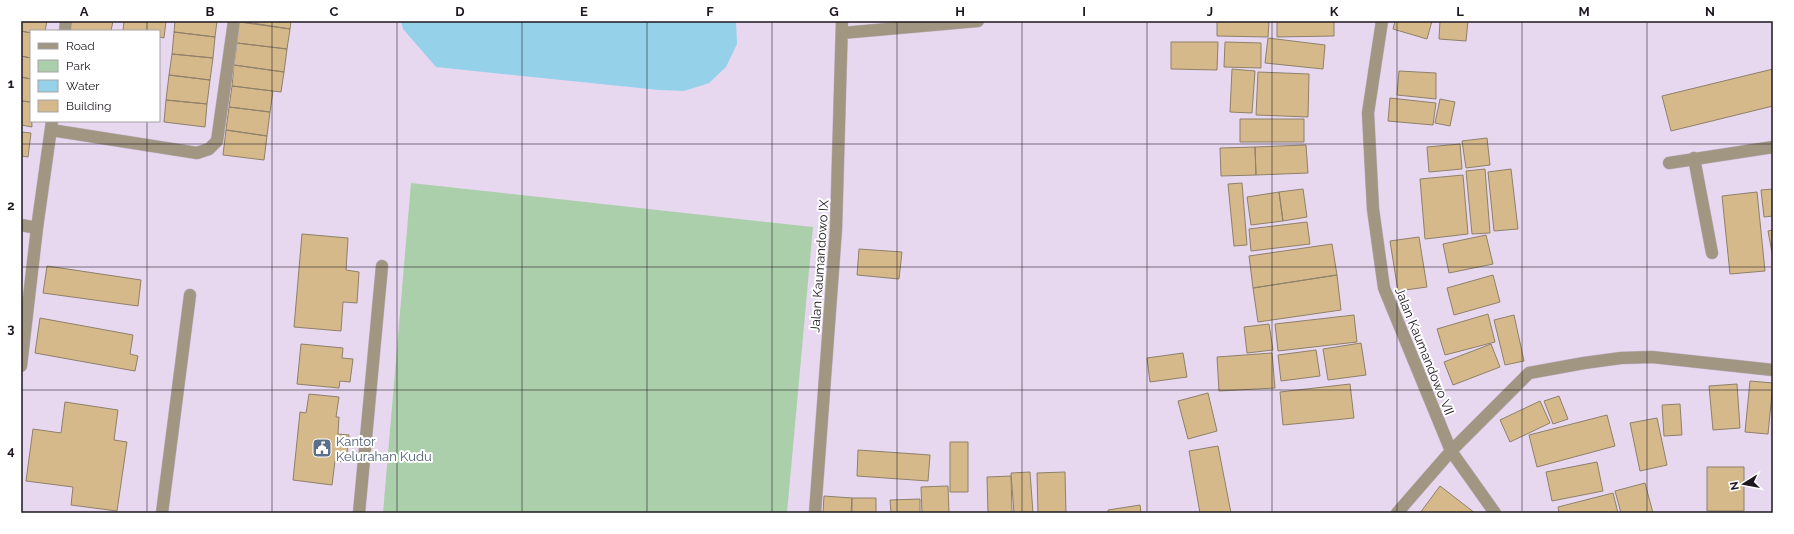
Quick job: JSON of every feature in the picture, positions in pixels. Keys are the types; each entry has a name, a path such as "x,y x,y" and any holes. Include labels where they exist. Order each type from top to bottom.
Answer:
{"street":[{"path":"21,366 37,228 52,125 197,152 209,149 217,141 234,21"},
{"path":"842,27 978,21"},
{"name":"Jalan Kaumandowo VII","path":"1382,21 1368,113 1373,209 1384,288 1451,451 1495,513"},
{"name":"Jalan Kaumandowo IX","path":"815,513 836,229 842,27"},
{"path":"1669,163 1773,147"},
{"path":"1694,158 1712,252"},
{"path":"21,226 37,228"},
{"path":"360,513 382,266"},
{"path":"162,513 190,295"},
{"path":"1397,513 1451,451 1529,373 1621,358 1652,357 1773,370"}],"green space":[{"path":"411,183 813,227 787,513 383,513"}],"water":[{"path":"401,21 736,21 737,44 726,67 709,83 684,91 659,90 436,67 403,29"}],"building":[{"path":"21,21 47,21 45,30 30,30 30,33 21,31"},
{"path":"70,21 113,21 111,30 69,30"},
{"path":"124,21 166,21 164,38 160,37 160,30 123,30"},
{"path":"175,21 217,21 215,37 174,32"},
{"path":"240,21 291,21 290,29"},
{"path":"1217,21 1269,21 1268,37 1217,36"},
{"path":"1277,21 1334,21 1334,36 1277,37"},
{"path":"1395,21 1432,21 1427,39 1393,29"},
{"path":"1440,21 1468,21 1466,41 1439,39"},
{"path":"239,22 290,29 287,49 237,43"},
{"path":"21,31 30,33 30,58 21,56"},
{"path":"174,32 215,37 213,58 172,54"},
{"path":"1268,38 1325,45 1323,69 1265,63"},
{"path":"1171,42 1218,42 1217,70 1171,69"},
{"path":"1225,42 1261,43 1261,68 1224,67"},
{"path":"237,43 287,49 284,72 234,65"},
{"path":"172,54 213,58 210,80 169,75"},
{"path":"21,56 30,58 30,79 21,77"},
{"path":"234,65 284,72 281,92 232,86"},
{"path":"1232,69 1255,71 1252,113 1230,112"},
{"path":"1773,69 1773,106 1671,131 1662,96"},
{"path":"1399,71 1436,73 1436,99 1397,95"},
{"path":"1258,72 1309,74 1308,117 1256,115"},
{"path":"169,75 210,80 207,104 166,100"},
{"path":"21,77 30,79 30,102 21,101"},
{"path":"232,86 273,91 270,112 229,107"},
{"path":"1390,98 1436,103 1433,125 1388,121"},
{"path":"1440,99 1455,102 1450,126 1435,123"},
{"path":"166,100 207,104 205,127 164,122"},
{"path":"21,101 30,102 30,122 32,122 32,127 21,125"},
{"path":"229,107 270,112 267,136 226,130"},
{"path":"1240,119 1304,119 1304,142 1240,142"},
{"path":"226,130 267,136 264,160 223,155"},
{"path":"21,132 31,133 28,157 21,156"},
{"path":"1487,138 1490,165 1466,168 1462,141"},
{"path":"1460,144 1462,169 1429,172 1427,147"},
{"path":"1306,145 1308,173 1256,175 1255,147"},
{"path":"1255,147 1256,175 1221,176 1220,148"},
{"path":"1485,169 1490,233 1472,234 1466,171"},
{"path":"1511,169 1518,229 1494,231 1488,172"},
{"path":"1463,175 1468,234 1425,239 1420,179"},
{"path":"1242,183 1247,245 1234,246 1228,184"},
{"path":"1303,189 1307,217 1283,221 1279,192"},
{"path":"1773,189 1773,216 1764,217 1761,190"},
{"path":"1279,192 1283,221 1251,225 1247,197"},
{"path":"1757,192 1765,271 1730,274 1722,196"},
{"path":"1307,222 1310,244 1251,251 1249,229"},
{"path":"1773,230 1773,258 1768,231"},
{"path":"302,234 348,238 346,270 359,272 357,303 343,302 341,331 294,327"},
{"path":"1486,235 1493,264 1449,273 1443,244"},
{"path":"1419,237 1427,287 1398,291 1390,241"},
{"path":"1332,244 1337,275 1253,288 1249,256"},
{"path":"859,249 902,252 899,279 857,275"},
{"path":"47,266 141,280 138,306 43,293"},
{"path":"1337,275 1341,310 1258,322 1253,288"},
{"path":"1493,275 1500,302 1454,315 1447,288"},
{"path":"1488,314 1495,342 1445,355 1437,329"},
{"path":"1354,315 1357,342 1278,351 1275,324"},
{"path":"1514,315 1524,361 1505,365 1494,320"},
{"path":"40,318 133,335 130,354 138,356 135,371 35,353"},
{"path":"1269,324 1273,350 1247,353 1244,327"},
{"path":"1361,343 1366,375 1328,380 1323,349"},
{"path":"301,344 343,348 342,358 353,359 350,382 340,381 339,388 297,384"},
{"path":"1491,344 1500,367 1453,385 1444,362"},
{"path":"1316,350 1320,376 1281,381 1278,355"},
{"path":"1183,353 1187,377 1150,382 1147,358"},
{"path":"1272,353 1275,388 1219,391 1217,357"},
{"path":"1750,381 1773,383 1768,434 1745,432"},
{"path":"1350,384 1354,418 1283,425 1280,392"},
{"path":"1737,384 1740,428 1713,430 1709,386"},
{"path":"1208,393 1217,431 1188,439 1178,401"},
{"name":"Kantor Kelurahan Kudu","path":"309,394 339,397 336,417 339,417 338,434 349,435 346,462 335,461 332,485 293,480 300,412 306,413"},
{"path":"1559,396 1568,419 1553,424 1544,401"},
{"path":"1540,401 1550,423 1510,442 1500,420"},
{"path":"65,402 118,410 114,440 127,442 117,511 71,505 73,487 26,481 33,429 61,433"},
{"path":"1680,404 1682,435 1664,436 1662,405"},
{"path":"1607,415 1615,446 1537,467 1529,435"},
{"path":"1657,418 1667,465 1640,471 1630,423"},
{"path":"950,442 968,442 968,492 950,492"},
{"path":"1218,446 1231,513 1200,513 1189,451"},
{"path":"858,450 930,455 928,481 857,476"},
{"path":"1597,462 1603,491 1552,501 1546,472"},
{"path":"1707,467 1744,467 1744,511 1707,511"},
{"path":"1030,472 1033,513 1014,513 1011,473"},
{"path":"1065,472 1066,513 1038,513 1037,473"},
{"path":"1011,476 1012,513 988,513 987,477"},
{"path":"1645,483 1653,513 1621,513 1615,491"},
{"path":"948,486 949,513 922,513 921,487"},
{"path":"1440,486 1475,513 1420,513"},
{"path":"1613,493 1618,513 1559,513 1558,507"},
{"path":"824,496 852,498 851,513 823,513"},
{"path":"852,498 876,498 876,513 852,513"},
{"path":"920,499 920,513 891,513 890,500"},
{"path":"1140,505 1141,513 1108,513 1108,510"}],"place":[{"name":"Kantor Kelurahan Kudu","path":"322,448"}]}
